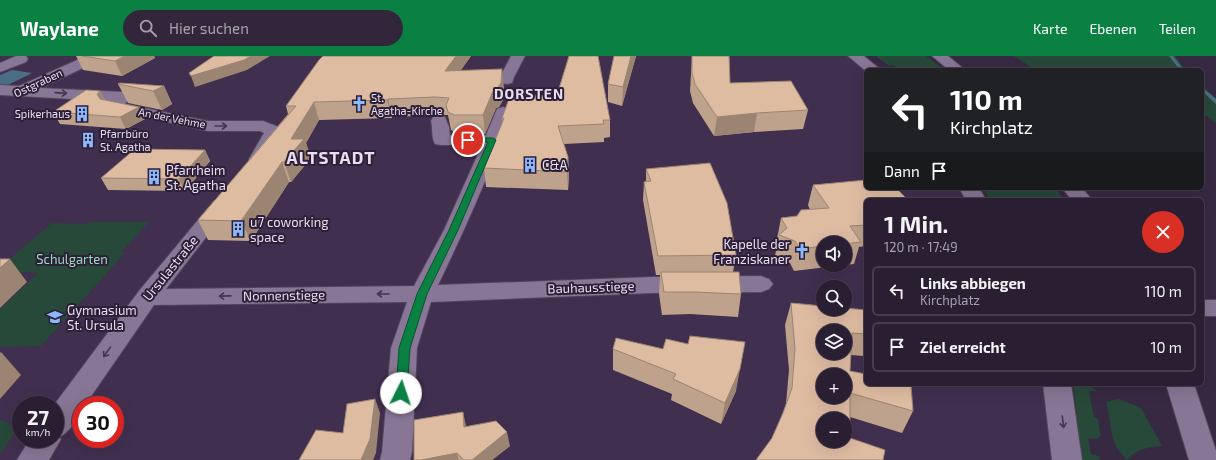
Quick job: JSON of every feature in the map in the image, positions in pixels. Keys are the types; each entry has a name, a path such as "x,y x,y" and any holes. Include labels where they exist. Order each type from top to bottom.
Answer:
{"street":[{"name":"Ostgraben","path":"7,93 97,56"},
{"path":"507,80 507,77 518,56"},
{"path":"855,56 871,68"},
{"path":"939,56 955,68"},
{"path":"0,68 21,58"},
{"name":"An der Vehme","path":"7,93 123,97 113,106 208,126 263,126 273,131"},
{"path":"395,460 397,452 404,348 422,294 454,230 493,140 503,112"},
{"path":"439,121 441,140 493,140"},
{"name":"Ursulastraße","path":"64,413 147,297 263,152 273,131"},
{"path":"1074,190 1080,198"},
{"name":"Bauhausstiege","path":"422,294 652,285 761,284"},
{"name":"Nonnenstiege","path":"147,297 422,294"},
{"path":"1204,308 1216,308"},
{"path":"1057,386 1067,460"},
{"path":"1181,386 1204,460"},
{"path":"32,460 40,448"}],"shaded area":[{"path":"0,56 849,56 864,68 864,190 962,190 966,198 864,198 864,386 1046,386 1055,460 0,460"}],"green space":[{"path":"876,56 926,56 942,68 897,68 893,65 889,66"},
{"path":"1014,56 1175,56 1184,68 1032,68"},
{"path":"1204,88 1216,98 1216,123 1204,114"},
{"path":"984,190 1057,190 1063,198 989,198"},
{"name":"Schulgarten","path":"90,222 149,222 121,252 125,253 41,346 0,347 0,309 38,273 0,271 0,267 52,223 88,224"},
{"path":"1073,386 1089,386 1098,391 1089,391 1094,417 1098,419 1101,436 1097,439 1088,438 1091,454 1099,456 1100,460 1081,460 1073,413 1077,414"},
{"path":"1119,399 1141,408 1162,446 1138,451 1127,460 1116,446 1113,439 1106,402"},
{"path":"0,419 12,426 12,437 0,454"}],"water":[{"path":"12,70 32,73 0,89 0,75"}],"building":[{"path":"82,56 125,56 115,61"},
{"path":"214,56 251,56 244,60 191,76 189,73"},
{"path":"323,56 456,56 445,71 502,69 501,83 497,89 493,91 483,115 454,115 448,112 446,105 449,98 435,97 314,102 291,139 304,139 284,162 282,162 241,221 198,220 296,106 286,106"},
{"path":"569,56 598,56 610,120 603,120 604,124 558,126 568,157 567,172 484,168 504,118 502,118 510,96 557,95"},
{"path":"614,56 631,56 623,87 608,84"},
{"path":"692,56 729,56 730,83 791,81 808,110 717,117 695,84 692,73"},
{"path":"118,84 164,86 153,91"},
{"path":"86,90 100,91 97,94 100,99 139,107 120,117 53,112"},
{"path":"135,149 205,150 179,179 101,178"},
{"path":"710,163 727,203 736,255 658,256 644,182 651,181 646,169"},
{"path":"864,180 864,190 898,190 906,198 864,198 864,225 850,226 861,242 852,243 852,236 816,236 816,247 800,249 795,241 779,235 787,228 781,218 797,216 801,210 829,208 813,185"},
{"path":"0,259 10,259 0,268"},
{"path":"661,272 739,272 741,294 664,292"},
{"path":"791,303 816,305 816,316 852,316 852,309 864,310 864,334 852,333 852,324 816,324 816,360 851,360 850,368 816,368 816,404 850,404 850,412 816,412 816,448 852,448 852,439 885,450 883,460 756,460 772,438 792,388 795,349"},
{"path":"690,336 745,342 740,369 725,403 673,379 676,374 613,349 616,338 663,349 666,339 688,344"},
{"path":"852,371 864,374 864,386 911,386 913,411 852,394"},
{"path":"375,399 370,439 361,460 299,460 316,430 343,433 347,404"},
{"path":"463,412 464,427 496,421 507,432 472,460 464,460 457,453 414,460 414,420"}],"waterway":[{"path":"1171,56 1180,68"},
{"path":"1204,90 1216,102"}],"place":[{"name":"St. Agatha-Kirche","path":"359,104"},
{"name":"Spikerhaus","path":"82,114"},
{"name":"Pfarrbüro St. Agatha","path":"88,140"},
{"name":"C&A","path":"530,165"},
{"name":"Pfarrheim St. Agatha","path":"154,177"},
{"name":"u7 coworking space","path":"238,229"},
{"name":"Kapelle der Franziskaner","path":"802,251"},
{"name":"Gymnasium St. Ursula","path":"55,317"}],"district":[{"name":"DORSTEN","path":"529,94"},
{"name":"ALTSTADT","path":"331,158"}],"route":[{"path":"401,393 404,348 422,294 454,230 493,140 468,140"}]}
